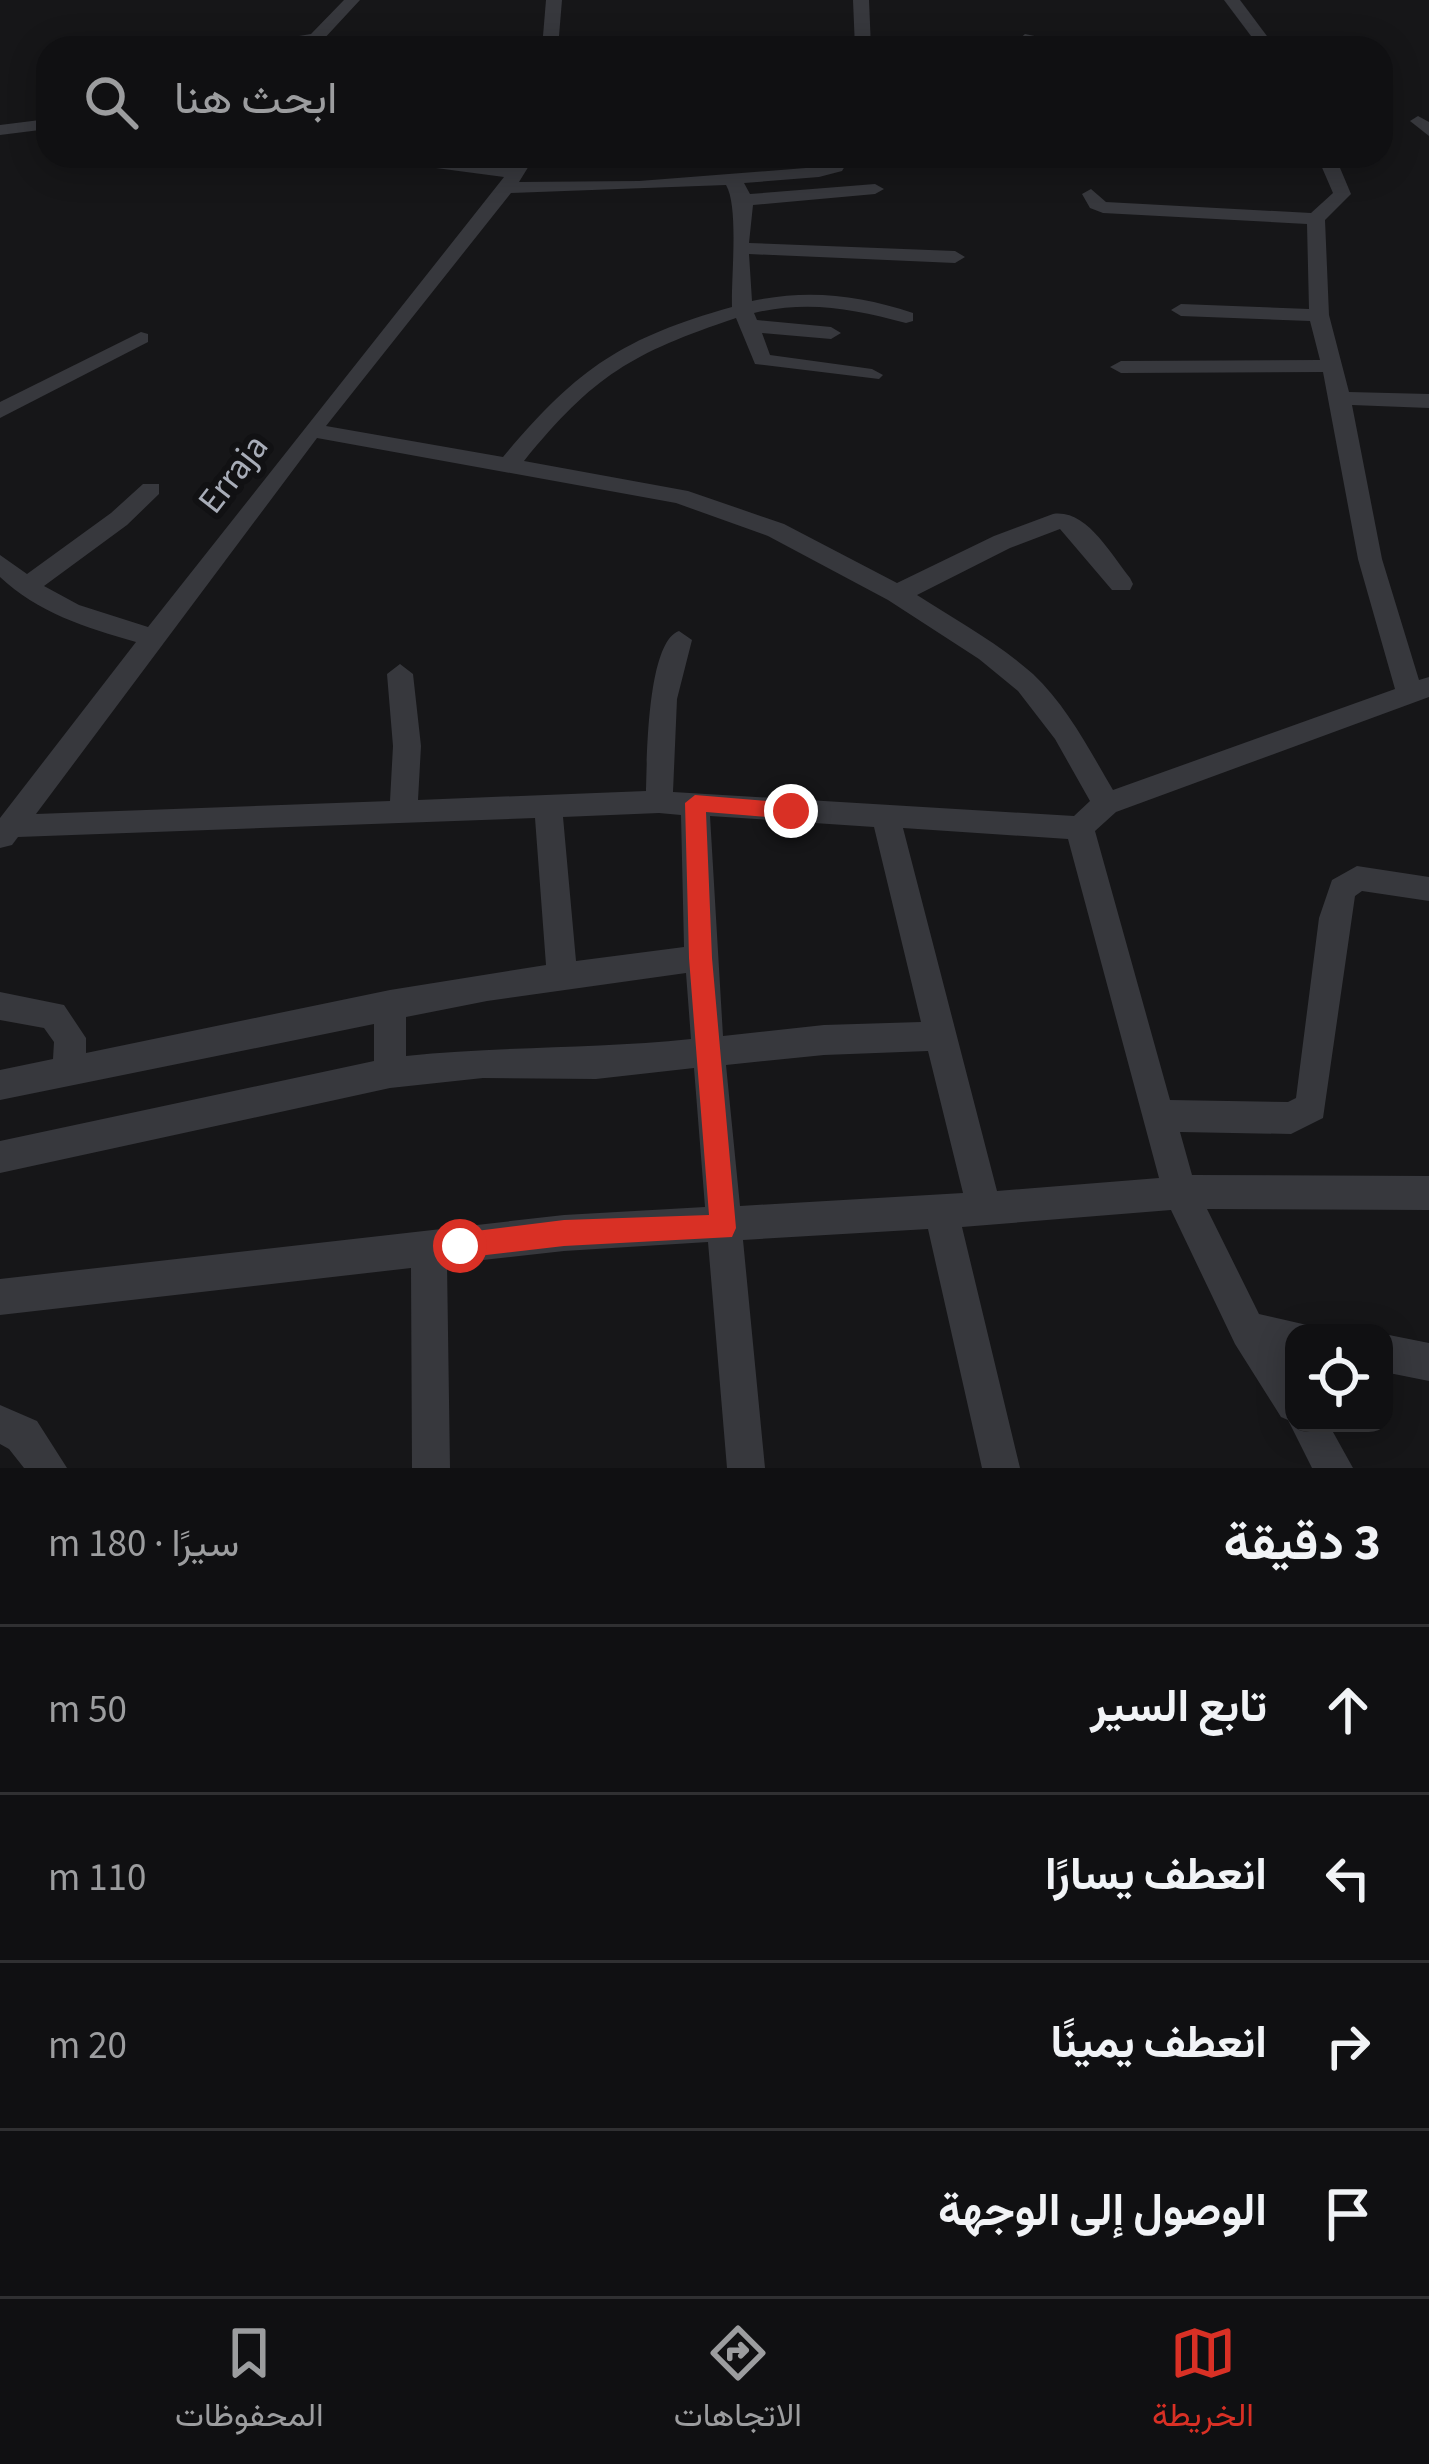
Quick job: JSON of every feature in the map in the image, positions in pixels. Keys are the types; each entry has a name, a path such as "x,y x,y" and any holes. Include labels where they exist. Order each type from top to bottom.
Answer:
{"street":[{"path":"318,36 352,0"},
{"path":"551,36 554,0"},
{"path":"861,0 862,36"},
{"path":"1232,0 1259,36"},
{"path":"0,130 36,126"},
{"path":"483,168 639,186 727,170 833,168"},
{"path":"1091,194 1103,207 1316,219 1342,194 1331,168"},
{"path":"727,170 744,200 744,237 739,248 756,353 769,363 872,375"},
{"name":"Erraja","path":"5,833 311,430 516,172"},
{"path":"744,200 875,189"},
{"path":"5,833 659,802 886,820 1080,828 1106,804 1419,690 1370,559 1319,315 1316,219"},
{"path":"739,248 955,256"},
{"path":"509,464 590,376 614,359 747,316 784,298 856,301 906,317"},
{"path":"1180,310 1319,315"},
{"path":"747,316 831,333"},
{"path":"0,411 141,338"},
{"path":"1121,367 1331,366"},
{"path":"1340,398 1429,401"},
{"path":"311,430 680,496 729,510 897,594 988,652 1027,684 1065,732 1106,804"},
{"path":"24,588 119,520 151,489"},
{"path":"897,594 1002,542 1061,520 1075,527 1121,584"},
{"path":"0,563 24,588 77,617 151,637"},
{"path":"659,802 664,699 679,640"},
{"path":"400,674 407,746 403,814"},
{"path":"695,803 700,958 746,1468"},
{"path":"548,805 562,974"},
{"path":"886,820 984,1208"},
{"path":"1080,828 1180,1192 1248,1331 1285,1390"},
{"path":"1159,1116 1291,1118 1311,1107 1334,918 1342,889 1357,878 1429,889"},
{"path":"0,1085 390,1004 562,974 700,958"},
{"path":"390,1004 390,1073"},
{"path":"0,1006 53,1015 70,1038 69,1072"},
{"path":"0,1156 390,1073 483,1063 596,1064 708,1051 940,1036"},
{"path":"0,1298 564,1233 723,1228 1102,1202 1180,1192 1429,1193"},
{"path":"941,1211 1001,1468"},
{"path":"429,1251 431,1468"},
{"path":"1248,1331 1285,1337"},
{"path":"1393,1355 1429,1362"},
{"path":"0,1424 23,1435 48,1468"},
{"path":"1312,1432 1334,1468"}],"route":[{"path":"460,1246 564,1233 723,1228 700,958 695,803 791,811"}]}
